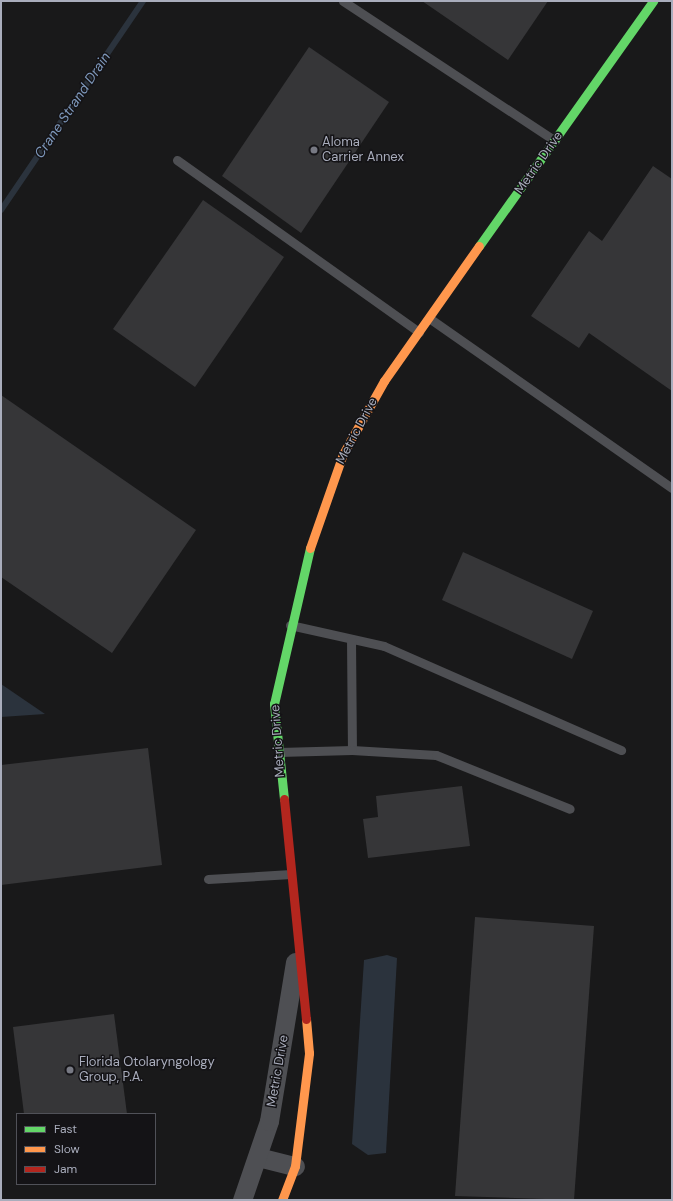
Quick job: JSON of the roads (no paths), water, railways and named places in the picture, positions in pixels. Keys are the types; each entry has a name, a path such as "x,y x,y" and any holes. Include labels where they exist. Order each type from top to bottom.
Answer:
{"street":[{"name":"Metric Drive","path":"282,1200 295,1166 309,1053 274,704 290,624 320,512 343,454 384,381 653,1"},
{"name":"Metric Drive","path":"242,1200 258,1157 269,1121 298,938"},
{"path":"258,1157 295,1166"}],"lane":[{"path":"343,1 555,141"},
{"path":"177,160 419,332"},
{"path":"429,318 672,488"},
{"path":"290,624 384,646 622,750"},
{"path":"351,639 352,750"},
{"path":"278,752 352,750 436,755 570,809"},
{"path":"208,879 291,874"}],"waterway":[{"name":"Crane Strand Drain","path":"1,210 143,1"}],"place":[{"name":"Aloma Carrier Annex","path":"314,150"},
{"name":"Florida Otolaryngology Group, P.A.","path":"70,1070"}]}
